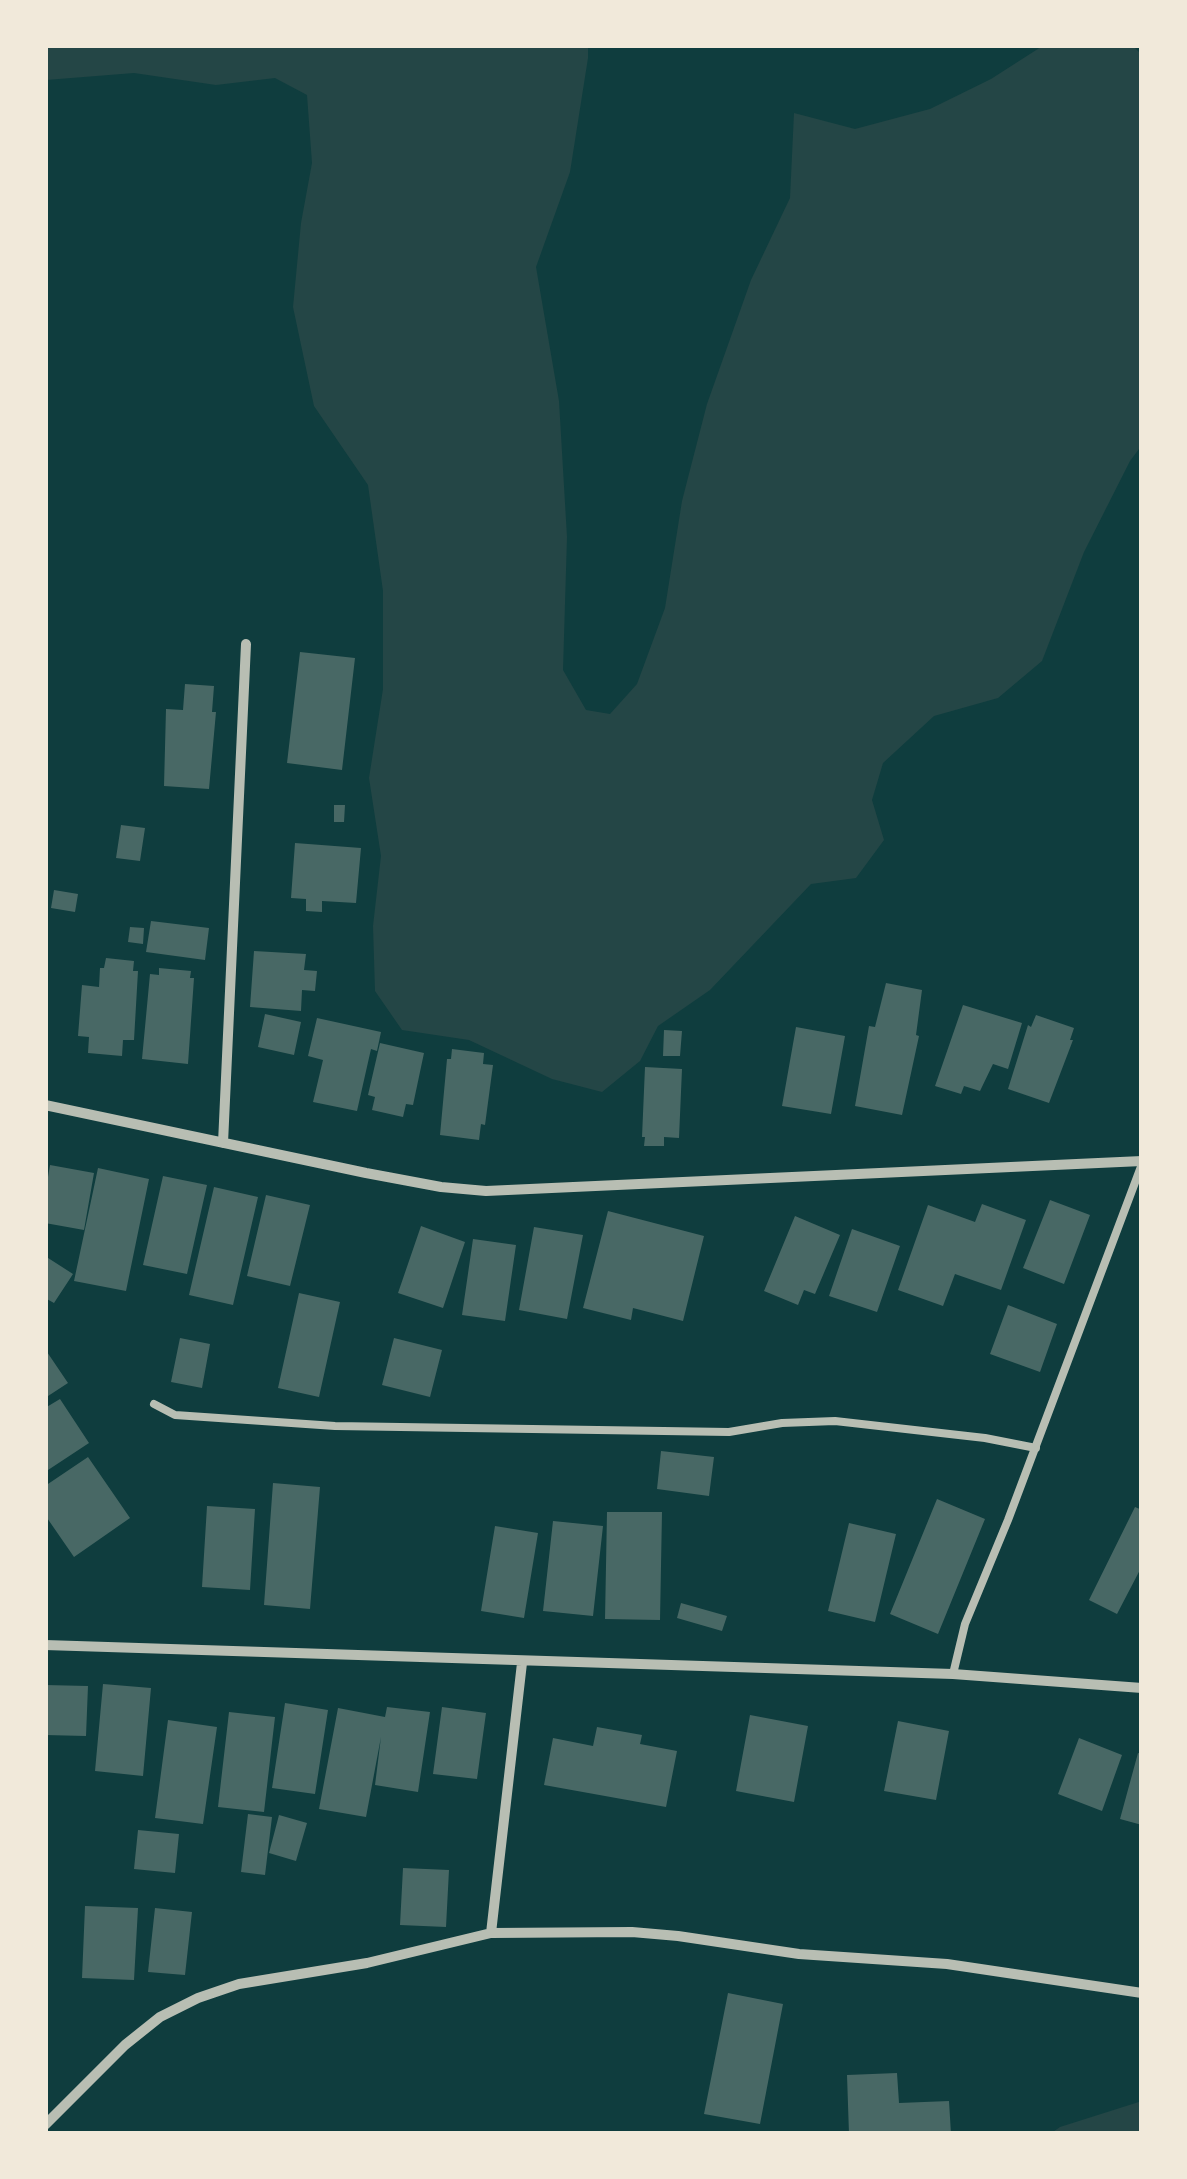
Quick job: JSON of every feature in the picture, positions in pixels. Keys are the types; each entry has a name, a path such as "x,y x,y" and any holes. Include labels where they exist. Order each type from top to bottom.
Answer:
{"street":[{"path":"223,1143 246,644"},
{"path":"45,1105 441,1187 486,1192 1142,1162"},
{"path":"45,1645 953,1674 1142,1688"},
{"path":"491,1933 522,1662"},
{"path":"45,2125 125,2046 160,2017 198,1998 240,1984 367,1963 491,1933 678,1936 799,1954 947,1964 1142,1993"}],"lane":[{"path":"953,1674 965,1624 1036,1448 1142,1162"},
{"path":"154,1404 175,1415 335,1426 730,1432 782,1423 835,1422 986,1438 1036,1448"}],"shaded area":[{"path":"45,45 588,45 570,172 536,267 559,401 567,537 563,670 586,710 610,714 637,684 665,608 682,501 707,404 751,280 790,198 794,113 855,129 930,109 991,79 1044,45 1132,45 1142,55 1142,445 1084,552 1042,661 998,698 934,716 883,763 872,800 884,840 856,878 811,884 710,990 658,1026 640,1061 602,1092 552,1079 469,1040 402,1030 375,991 373,926 381,856 369,778 383,689 383,591 368,485 314,406 293,307 301,223 312,163 307,95 275,78 216,85 134,73 46,80"},
{"path":"1142,2101 1142,2134 1050,2134 1060,2127"}],"building":[{"path":"300,652 355,658 342,770 287,763"},
{"path":"185,684 214,686 212,712 216,712 209,789 164,786 166,709 183,710"},
{"path":"334,805 345,805 344,822 334,822"},
{"path":"121,825 145,828 140,861 116,858"},
{"path":"295,843 361,848 356,903 322,901 322,912 306,911 306,899 291,898"},
{"path":"54,890 78,894 75,912 51,908"},
{"path":"151,921 209,928 205,960 146,952"},
{"path":"130,927 144,928 143,944 128,942"},
{"path":"254,951 306,954 304,970 317,971 315,991 302,990 301,1011 250,1007"},
{"path":"106,958 134,961 133,971 138,971 134,1040 123,1040 122,1056 88,1053 89,1037 78,1036 82,985 99,987 100,968 104,968"},
{"path":"159,968 191,971 190,978 194,978 188,1064 142,1059 150,974 159,975"},
{"path":"886,983 922,990 916,1035 919,1036 902,1115 855,1106 869,1026 875,1027"},
{"path":"963,1005 1022,1023 1008,1069 993,1064 980,1091 964,1086 961,1094 935,1086"},
{"path":"265,1014 301,1022 294,1055 258,1047"},
{"path":"1036,1015 1074,1028 1049,1103 1008,1089 1028,1025 1031,1027"},
{"path":"317,1018 381,1032 377,1051 371,1049 357,1111 313,1102 323,1060 308,1056"},
{"path":"796,1027 845,1036 831,1114 782,1106"},
{"path":"664,1030 682,1031 680,1056 663,1056"},
{"path":"380,1043 424,1053 413,1105 406,1104 403,1117 372,1110 375,1097 368,1095"},
{"path":"452,1049 484,1053 483,1064 493,1065 485,1125 481,1124 479,1140 440,1135 447,1059 451,1059"},
{"path":"645,1067 682,1069 679,1138 664,1137 664,1146 644,1146"},
{"path":"50,1165 94,1173 84,1230 45,1223"},
{"path":"98,1168 149,1179 126,1291 74,1281"},
{"path":"163,1176 207,1185 187,1274 143,1265"},
{"path":"214,1187 258,1197 233,1305 189,1295"},
{"path":"266,1195 310,1205 290,1286 247,1276"},
{"path":"1050,1200 1090,1215 1064,1284 1023,1268"},
{"path":"982,1204 1026,1220 1001,1290 955,1274 943,1306 898,1290 928,1205 975,1222"},
{"path":"608,1211 704,1236 683,1321 633,1308 631,1320 583,1308"},
{"path":"795,1216 840,1235 815,1294 804,1290 798,1305 764,1291"},
{"path":"421,1226 465,1242 443,1308 398,1293"},
{"path":"534,1227 583,1235 567,1319 519,1310"},
{"path":"852,1229 900,1246 877,1312 829,1296"},
{"path":"473,1239 516,1245 505,1321 462,1315"},
{"path":"45,1256 73,1274 54,1303 45,1298"},
{"path":"299,1293 340,1302 319,1397 278,1388"},
{"path":"1008,1305 1057,1324 1040,1372 990,1354"},
{"path":"180,1338 210,1344 202,1388 171,1382"},
{"path":"394,1338 442,1350 430,1397 382,1385"},
{"path":"45,1349 68,1383 45,1398"},
{"path":"60,1399 89,1443 45,1472 45,1408"},
{"path":"661,1451 714,1457 709,1496 657,1489"},
{"path":"88,1457 130,1518 74,1557 45,1515 45,1486"},
{"path":"273,1483 320,1487 310,1609 264,1605"},
{"path":"937,1499 985,1519 938,1634 890,1614"},
{"path":"207,1506 255,1509 250,1590 202,1587"},
{"path":"1135,1507 1142,1510 1142,1566 1117,1614 1089,1600"},
{"path":"607,1512 662,1512 660,1620 605,1619"},
{"path":"553,1521 603,1526 593,1616 543,1611"},
{"path":"849,1523 896,1534 875,1622 828,1611"},
{"path":"495,1526 538,1533 524,1618 481,1611"},
{"path":"681,1603 727,1616 722,1631 677,1618"},
{"path":"103,1684 151,1688 143,1776 95,1771"},
{"path":"45,1685 88,1686 86,1736 45,1735"},
{"path":"285,1703 328,1710 315,1794 272,1788"},
{"path":"387,1707 430,1712 418,1792 375,1785 381,1737 366,1817 319,1809 338,1708 385,1717"},
{"path":"442,1707 486,1713 477,1779 433,1774"},
{"path":"229,1712 275,1717 264,1812 218,1807"},
{"path":"750,1715 808,1726 794,1802 736,1791"},
{"path":"168,1720 217,1727 203,1824 155,1818"},
{"path":"898,1721 949,1731 936,1800 884,1791"},
{"path":"597,1727 642,1735 640,1744 677,1751 666,1807 544,1785 553,1738 593,1746"},
{"path":"1079,1738 1122,1755 1102,1811 1058,1794"},
{"path":"1138,1753 1142,1754 1142,1825 1120,1819"},
{"path":"248,1814 272,1817 265,1875 241,1872"},
{"path":"279,1815 307,1823 296,1861 269,1853"},
{"path":"138,1830 179,1834 175,1873 134,1869"},
{"path":"403,1868 449,1870 446,1927 400,1925"},
{"path":"85,1906 138,1908 134,1980 82,1978"},
{"path":"155,1908 192,1912 185,1975 148,1972"},
{"path":"728,1993 783,2004 760,2124 704,2114"},
{"path":"897,2073 899,2103 949,2101 951,2134 849,2134 847,2075"}]}
